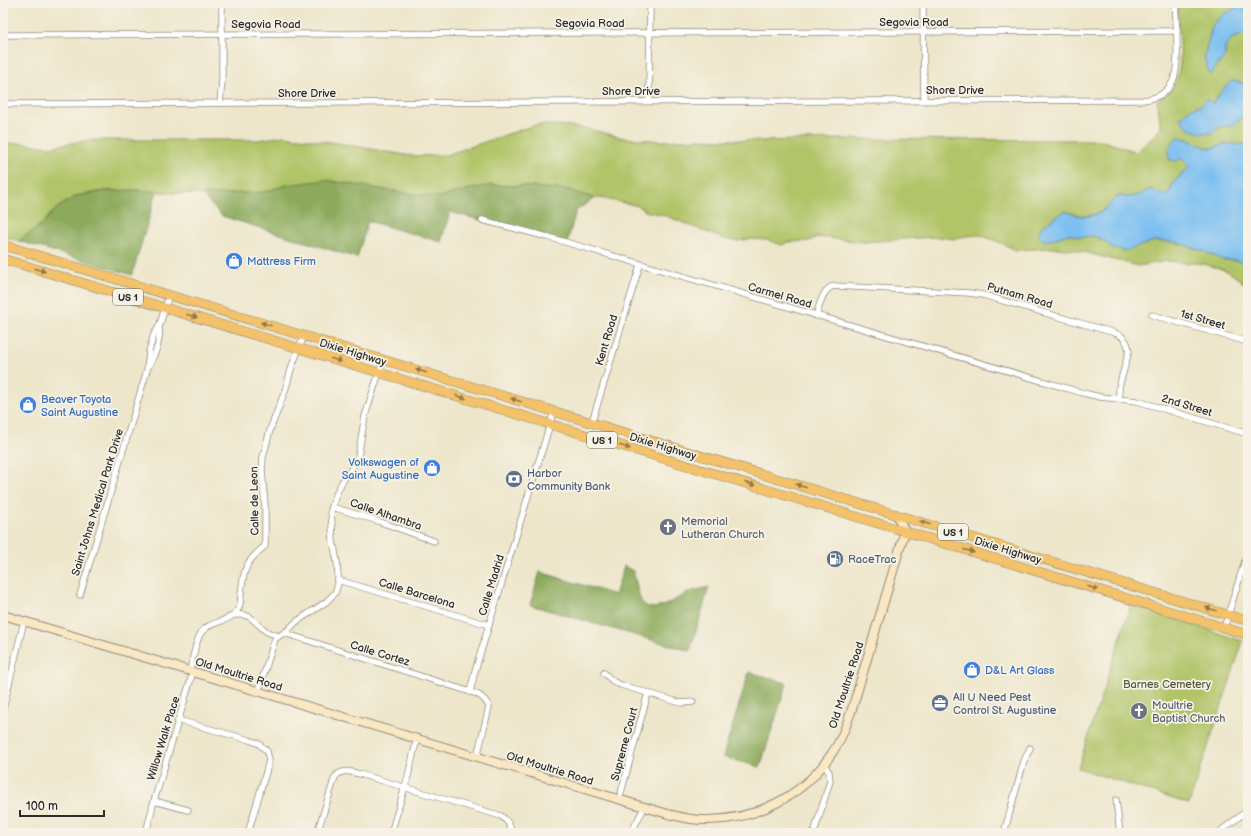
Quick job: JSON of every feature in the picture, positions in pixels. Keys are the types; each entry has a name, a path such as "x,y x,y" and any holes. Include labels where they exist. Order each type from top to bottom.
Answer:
{"main road":[{"name":"US 1","path":"3,245 592,422 722,469 896,514 1248,621"},
{"name":"Dixie Highway","path":"3,259 550,424 722,469 904,531 1248,635"},
{"path":"58,276 62,262"},
{"path":"896,514 904,531"},
{"name":"Old Moultrie Road","path":"3,615 644,808 686,818 702,820 726,819 746,815 766,808 784,799 805,784 824,764 836,747 848,720 904,531"}],"street":[{"path":"220,103 222,81 222,3"},
{"path":"649,101 650,3"},
{"path":"923,3 924,100"},
{"name":"Shore Drive","path":"3,104 1143,100 1155,97 1168,89 1173,83 1175,77 1178,63 1175,3"},
{"name":"Segovia Road","path":"3,35 1177,31"},
{"name":"Carmel Road","path":"482,220 640,264 1072,390 1100,397 1119,398"},
{"name":"Kent Road","path":"592,422 640,264"},
{"name":"Putnam Road","path":"816,316 825,292 830,287 834,286 969,293 996,298 1115,333 1123,338 1129,346 1130,351 1119,388 1119,398"},
{"name":"Saint Johns Medical Park Drive","path":"80,595 147,370 149,351 154,334 159,328 169,295"},
{"name":"1st Street","path":"1152,315 1248,342"},
{"name":"Calle de Leon","path":"234,615 239,608 246,566 254,555 265,546 265,505 262,471 263,457 273,422 304,336"},
{"path":"258,692 274,642 296,622 317,609 333,596 337,587 337,562 331,525 332,507 339,487 358,456 365,416 383,360"},
{"name":"2nd Street","path":"1119,398 1137,400 1248,434"},
{"name":"Calle Madrid","path":"470,692 554,411"},
{"name":"Calle Alhambra","path":"332,507 394,526 434,541"},
{"path":"1224,628 1248,551"},
{"path":"1070,581 1073,568"},
{"name":"Calle Barcelona","path":"338,580 489,625"},
{"path":"191,672 200,634 210,626 234,615 244,615 250,617 268,632 282,635"},
{"path":"3,709 24,621"},
{"name":"Calle Cortez","path":"282,635 470,692"},
{"name":"Willow Walk Place","path":"146,833 191,672"},
{"path":"604,673 614,682 621,685 680,703 693,702"},
{"path":"470,692 481,696 489,707 477,757"},
{"name":"Supreme Court","path":"619,800 648,693"},
{"path":"178,720 254,742 263,746 267,751 269,760 248,833"},
{"path":"392,833 417,739"},
{"path":"1004,833 1024,761 1030,748"},
{"path":"814,833 830,780 829,772 824,764"},
{"path":"317,833 333,780 340,772 351,772 501,816 508,822 511,833"},
{"path":"1116,800 1120,833"},
{"path":"154,801 188,810"},
{"path":"631,833 644,808"},
{"path":"1218,833 1248,810"}],"green space":[{"path":"1177,3 1242,3 1242,5 1224,14 1213,24 1204,57 1210,74 1225,56 1225,48 1231,39 1242,35 1248,29 1248,84 1238,82 1223,89 1213,104 1207,99 1201,105 1192,108 1219,127 1233,125 1242,118 1248,116 1248,144 1227,144 1212,148 1202,146 1185,138 1182,158 1190,167 1175,180 1169,193 1161,195 1150,189 1136,196 1120,196 1103,210 1093,215 1076,215 1065,211 1050,240 1068,234 1080,237 1094,236 1106,242 1113,248 1139,246 1154,241 1179,243 1224,260 1236,260 1242,262 1248,275 1248,286 1229,272 1204,264 1167,261 1138,266 1076,250 1056,248 1015,250 980,235 954,239 941,237 865,242 818,237 809,241 788,242 782,245 767,240 751,239 737,241 724,239 664,215 645,211 639,206 594,198 569,190 523,186 493,185 470,189 441,197 286,185 264,192 202,195 134,190 105,191 76,196 57,208 42,224 19,241 3,236 3,144 20,143 49,147 89,140 257,140 284,136 337,143 411,156 446,155 535,125 560,125 588,129 624,138 664,141 697,139 761,141 840,139 1100,140 1137,152 1161,128 1157,100 1170,91 1175,83 1178,73 1180,62 1180,36"},
{"path":"325,180 441,197 470,189 493,185 569,190 594,198 576,211 567,243 450,212 441,242 368,221 357,258 222,216 202,195 264,192 286,185"},
{"path":"105,191 157,191 132,275 19,241 42,224 57,208 76,196"},
{"path":"624,566 633,571 641,601 646,606 652,608 664,605 690,592 709,587 690,651 530,605 540,572 615,595"},
{"name":"Barnes Cemetery","path":"1131,605 1243,641 1189,804 1078,768"},
{"path":"749,672 787,683 760,767 723,757"}],"water":[{"path":"1242,3 1248,3 1248,29 1242,35 1231,39 1225,48 1225,56 1210,75 1204,57 1213,24 1224,14 1242,5"},
{"path":"1232,81 1248,84 1248,116 1242,118 1233,125 1219,127 1212,133 1201,133 1189,129 1180,118 1192,108 1201,105 1207,99 1213,103 1223,89"},
{"path":"1177,137 1210,148 1226,144 1248,144 1248,275 1245,266 1241,262 1236,260 1224,260 1179,243 1154,241 1125,251 1113,248 1106,242 1094,236 1080,237 1068,234 1050,240 1043,240 1038,235 1042,226 1065,211 1077,215 1088,216 1103,210 1120,196 1136,196 1150,189 1161,195 1169,193 1175,180 1190,167 1182,158 1176,161 1169,159 1170,147"}],"place":[{"name":"Mattress Firm","path":"234,261"},
{"name":"Beaver Toyota Saint Augustine","path":"28,405"},
{"name":"Volkswagen of Saint Augustine","path":"432,468"},
{"name":"Harbor Community Bank","path":"514,479"},
{"name":"Memorial Lutheran Church","path":"668,527"},
{"name":"RaceTrac","path":"835,559"},
{"name":"D&L Art Glass","path":"972,670"},
{"name":"All U Need Pest Control St. Augustine","path":"940,703"},
{"name":"Moultrie Baptist Church","path":"1139,711"}]}
